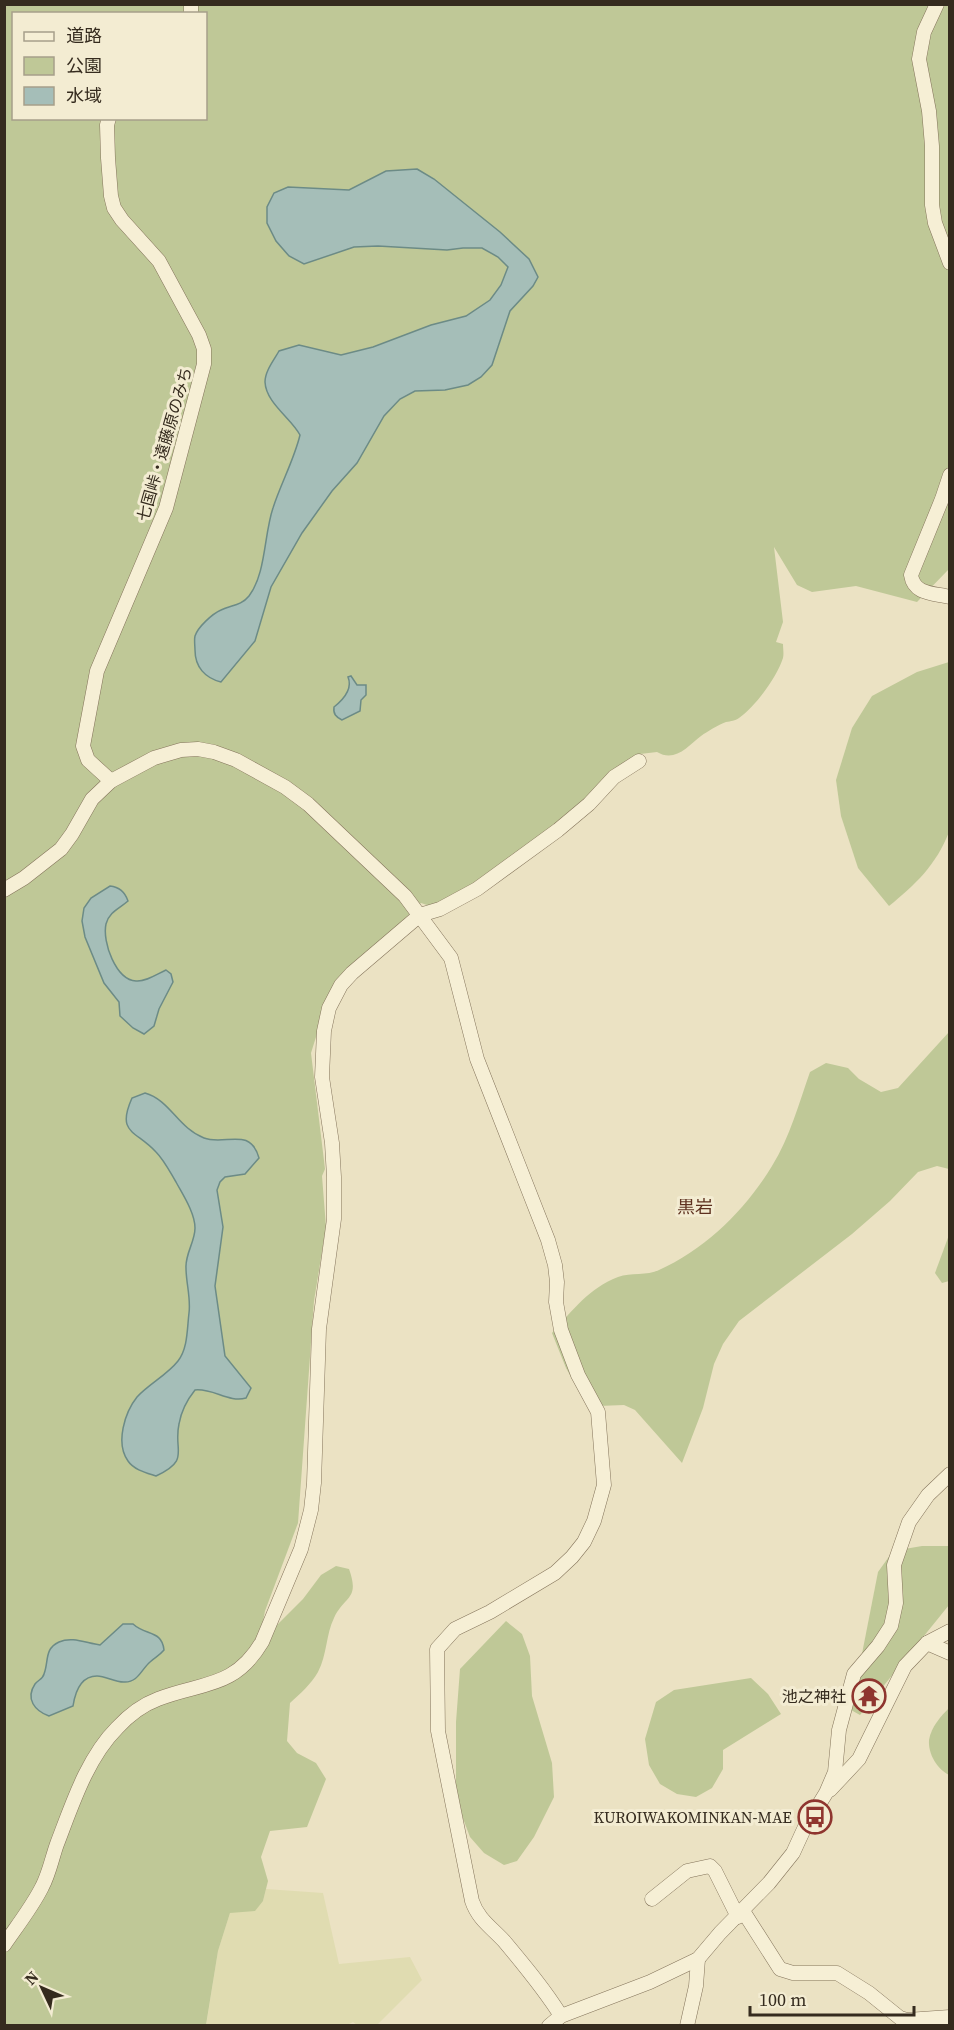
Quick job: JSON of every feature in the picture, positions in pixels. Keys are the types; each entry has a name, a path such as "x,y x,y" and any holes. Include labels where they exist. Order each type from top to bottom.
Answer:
{"street":[{"path":"937,4 924,32 919,59 929,111 932,146 932,205 935,223 950,263"},
{"name":"七国峠・遠藤原のみち","path":"108,120 108,158 114,207 122,220 159,261 199,335 204,349 204,364 159,527 120,612 97,671 82,746 88,760 111,781"},
{"path":"950,476 911,575 912,581 921,591 950,597"},
{"path":"4,890 24,878 60,849 72,834 92,799 111,781 154,759 181,750 206,750 236,760 278,783 308,804 405,896 450,958 477,1059 548,1240 555,1265 556,1302 561,1330 578,1375 598,1412 604,1485 594,1521 584,1542 555,1573 490,1612 455,1629 437,1649 436,1661 438,1731 472,1901 484,1923 503,1940 561,2016"},
{"path":"4,1945 43,1886 57,1844 85,1777 116,1729 137,1710 159,1699 222,1680 254,1655 262,1642 301,1549 311,1510 314,1483 319,1329 334,1219 333,1155 322,1077 324,1031 329,1008 341,985 381,947 420,915 440,909 477,889 558,830 589,804 614,777 639,761"},
{"path":"549,2025 561,2016 650,1982 698,1959 769,1883 793,1853 835,1772 839,1730 854,1674 878,1646 891,1626 896,1603 894,1565 909,1522 928,1496 950,1474"},
{"path":"826,1793 859,1759 902,1671 927,1643 950,1631"},
{"path":"927,1643 950,1653"},
{"path":"652,1899 687,1870 710,1866 780,1969 793,1973 837,1973 869,1992 900,2018 907,2020 950,2017"},
{"path":"687,2025 696,1986 698,1959"}],"shaded area":[{"path":"266,1889 323,1893 339,1964 410,1957 422,1980 377,2025 357,2025 353,2022 345,2026 206,2026 218,1951 230,1913 263,1901"}],"green space":[{"path":"5,5 949,5 949,569 917,602 856,586 812,592 797,585 774,547 783,622 776,642 783,644 783,656 771,682 752,707 737,719 713,728 681,752 670,756 657,752 640,754 621,765 563,819 467,889 430,906 421,903 331,989 311,1053 325,1169 322,1176 326,1227 314,1301 298,1523 265,1611 261,1632 268,1634 303,1599 321,1575 336,1566 349,1569 353,1586 350,1596 334,1618 318,1672 290,1703 287,1741 297,1753 316,1763 326,1779 307,1827 270,1831 261,1857 268,1881 263,1901 255,1911 230,1913 218,1951 206,2025 5,2026"},
{"path":"949,662 949,832 938,854 924,873 889,906 858,868 841,816 836,780 852,728 872,696 917,672"},
{"path":"949,1032 949,1169 937,1166 918,1172 890,1201 852,1234 739,1321 723,1344 714,1364 703,1408 682,1463 635,1410 624,1405 598,1406 579,1391 566,1368 552,1333 582,1300 598,1287 618,1277 654,1272 676,1261 709,1239 737,1212 762,1182 778,1155 794,1120 810,1072 826,1063 848,1068 859,1079 881,1092 898,1088"},
{"path":"949,1235 949,1281 942,1283 935,1273"},
{"path":"922,1546 949,1546 949,1605 860,1715 851,1710 878,1572 893,1551"},
{"path":"506,1621 522,1634 530,1656 532,1696 552,1763 554,1797 534,1837 517,1861 504,1865 484,1853 470,1837 456,1800 456,1722 460,1669"},
{"path":"751,1678 768,1694 781,1714 723,1750 723,1769 712,1788 696,1797 677,1794 660,1784 649,1765 645,1739 656,1702 674,1690"},
{"path":"949,1708 949,1775 934,1760 929,1740 934,1726"}],"water":[{"path":"417,169 434,179 500,232 529,259 538,277 533,286 510,311 492,365 481,377 468,385 445,390 415,391 400,399 384,416 357,463 332,491 302,533 271,587 255,641 221,682 215,680 199,667 195,656 195,636 210,618 221,610 243,602 255,587 262,565 273,508 300,435 274,404 266,390 266,374 279,351 299,345 341,355 373,347 431,325 466,316 490,300 501,285 508,267 498,257 482,248 447,250 378,246 354,247 304,264 289,256 276,241 267,223 267,207 274,193 288,187 349,190 386,171"},
{"path":"351,676 357,685 366,685 366,695 361,700 360,711 342,720 335,715 334,707 347,694 348,677"},
{"path":"110,886 122,890 128,901 112,913 106,924 108,950 117,967 122,974 136,981 148,979 166,970 171,974 173,982 159,1009 154,1026 144,1034 120,1016 119,1002 104,983 85,937 82,921 84,908 91,898"},
{"path":"145,1093 161,1102 195,1133 212,1140 236,1139 250,1142 259,1158 245,1174 225,1177 217,1190 223,1227 215,1286 225,1356 251,1388 246,1398 240,1399 195,1390 180,1420 177,1460 174,1465 156,1476 137,1469 128,1461 122,1446 123,1428 125,1419 137,1397 174,1366 184,1350 189,1307 186,1263 195,1228 188,1204 164,1162 127,1125 126,1119 132,1098"},
{"path":"123,1624 133,1624 157,1636 164,1650 133,1680 122,1682 100,1676 91,1677 79,1686 73,1706 49,1716 36,1708 31,1699 32,1689 43,1676 49,1652 54,1645 64,1640 79,1640 100,1645"}],"place":[{"name":"池之神社","path":"869,1696"},
{"name":"KUROIWAKOMINKAN-MAE","path":"815,1817"}],"district":[{"name":"黒岩","path":"695,1206"}]}
